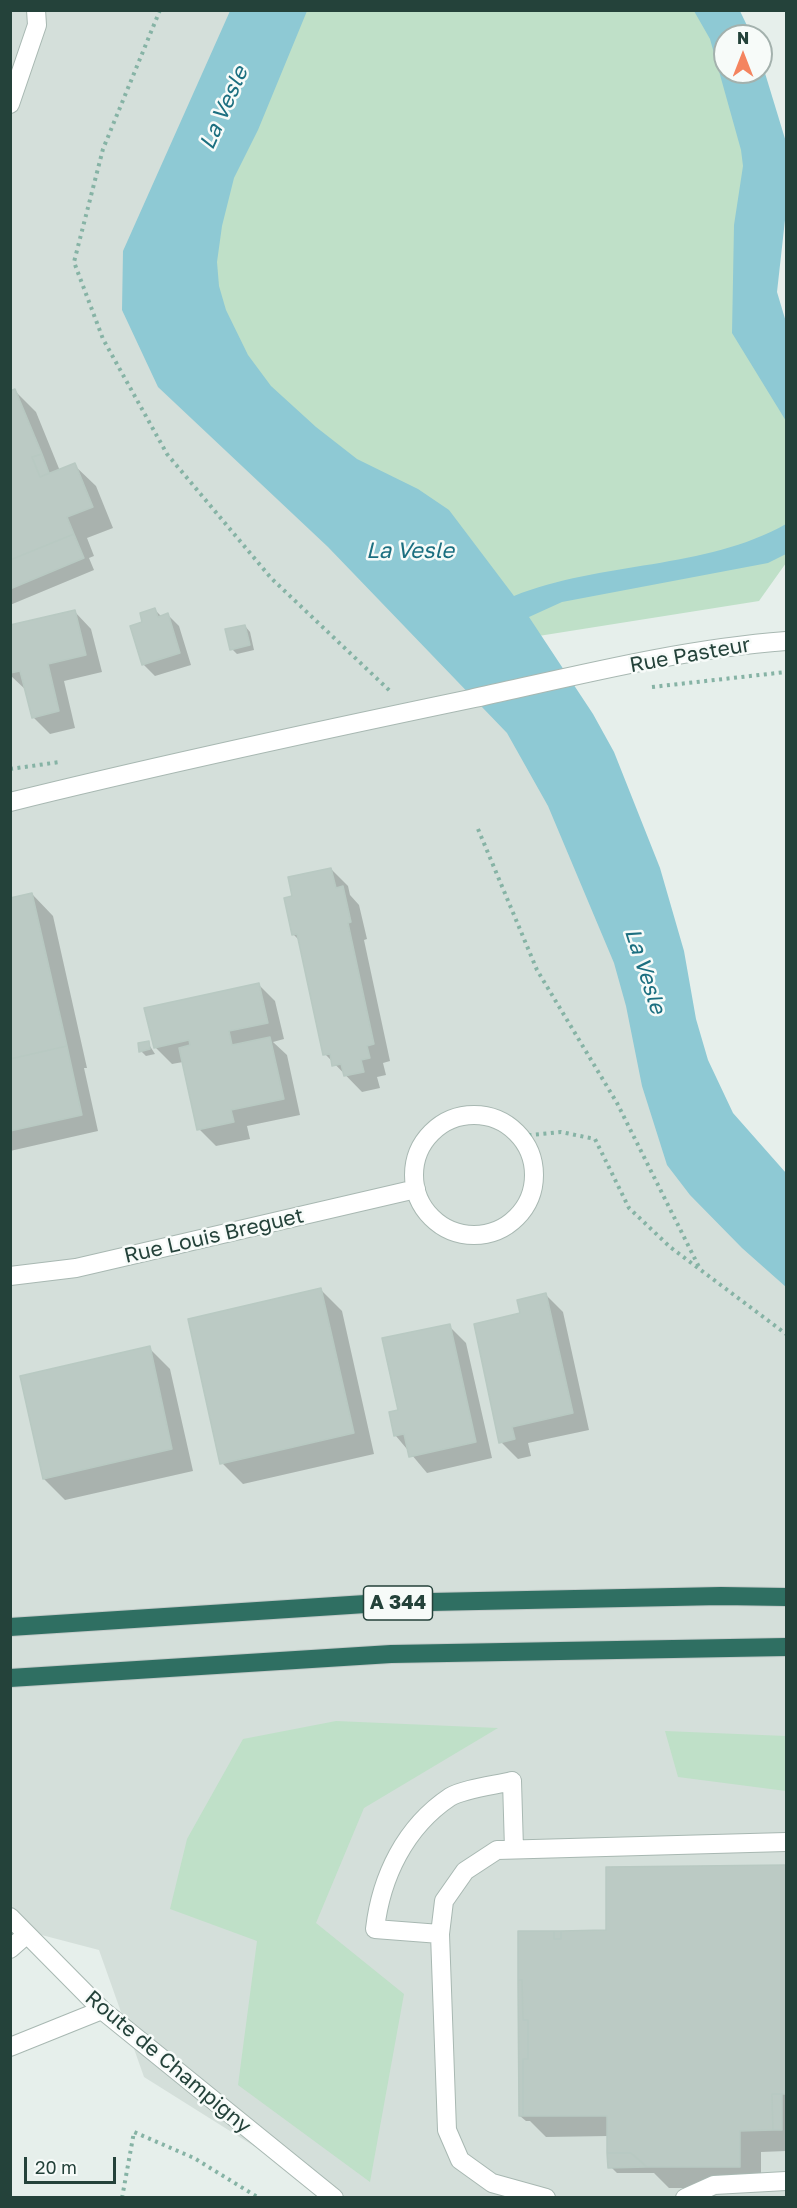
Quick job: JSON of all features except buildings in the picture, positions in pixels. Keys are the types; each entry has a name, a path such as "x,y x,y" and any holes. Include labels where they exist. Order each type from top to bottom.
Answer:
{"highway":[{"name":"A 344","path":"10,1628 381,1603 786,1597"},
{"path":"10,1678 391,1654 786,1647"}],"street":[{"path":"10,104 37,25 36,10"},
{"name":"Rue Pasteur","path":"10,802 134,771 593,672 720,646 786,641"},
{"path":"466,1115 486,1116 505,1123 521,1136 535,1173 533,1192 524,1209 510,1224 493,1233 473,1235 454,1232 436,1222 423,1208 416,1189 414,1169 420,1150 431,1133 447,1121 466,1115"},
{"name":"Rue Louis Breguet","path":"10,1276 76,1268 416,1189"},
{"path":"440,1934 375,1929 378,1906 389,1872 411,1831 451,1796 512,1780 514,1849"},
{"path":"546,2198 492,2183 460,2160 447,2130 440,1934 444,1901 465,1871 497,1850 786,1842"},
{"name":"Route de Champigny","path":"10,1917 102,2010 334,2198"},
{"path":"10,1949 26,1935"},
{"path":"10,2047 102,2010"},
{"path":"685,2198 714,2185 786,2181"}],"path":[{"path":"160,10 103,149 74,262 103,339 167,454 272,578 395,696"},
{"path":"648,688 786,672"},
{"path":"478,829 537,970 617,1103 700,1269"},
{"path":"521,1136 561,1132 595,1139 629,1208 670,1247 786,1334"},
{"path":"122,2198 134,2132 194,2158 259,2198"}],"shaded area":[{"path":"10,11 269,11 620,839 728,1151 786,1199 786,2197 335,2197 144,2077 99,1950 11,1927"}],"green space":[{"path":"269,11 715,11 720,24 713,24 713,84 736,84 762,327 786,376 786,563 759,601 463,648 138,281"},
{"path":"336,1721 498,1728 364,1808 316,1923 404,1994 370,2182 238,2085 257,1941 170,1909 187,1839 243,1739"},
{"path":"665,1731 786,1736 786,1791 678,1777"}],"water":[{"name":"La Vesle","path":"230,11 307,11 258,130 234,178 222,226 217,262 219,286 226,310 248,355 271,386 316,427 357,459 418,489 449,510 514,596 582,576 722,550 755,539 786,524 786,554 768,563 562,602 529,617 593,714 614,752 660,868 684,951 696,1019 708,1060 733,1113 786,1173 786,1287 742,1248 690,1195 667,1165 642,1086 626,1006 614,963 548,806 507,733 328,547 158,387 122,310 123,251"},
{"path":"694,11 740,11 746,24 713,24 713,50 710,39"},
{"path":"723,84 768,84 786,142 786,211 777,292 786,322 786,421 732,333 734,225 743,166 741,150"}]}
